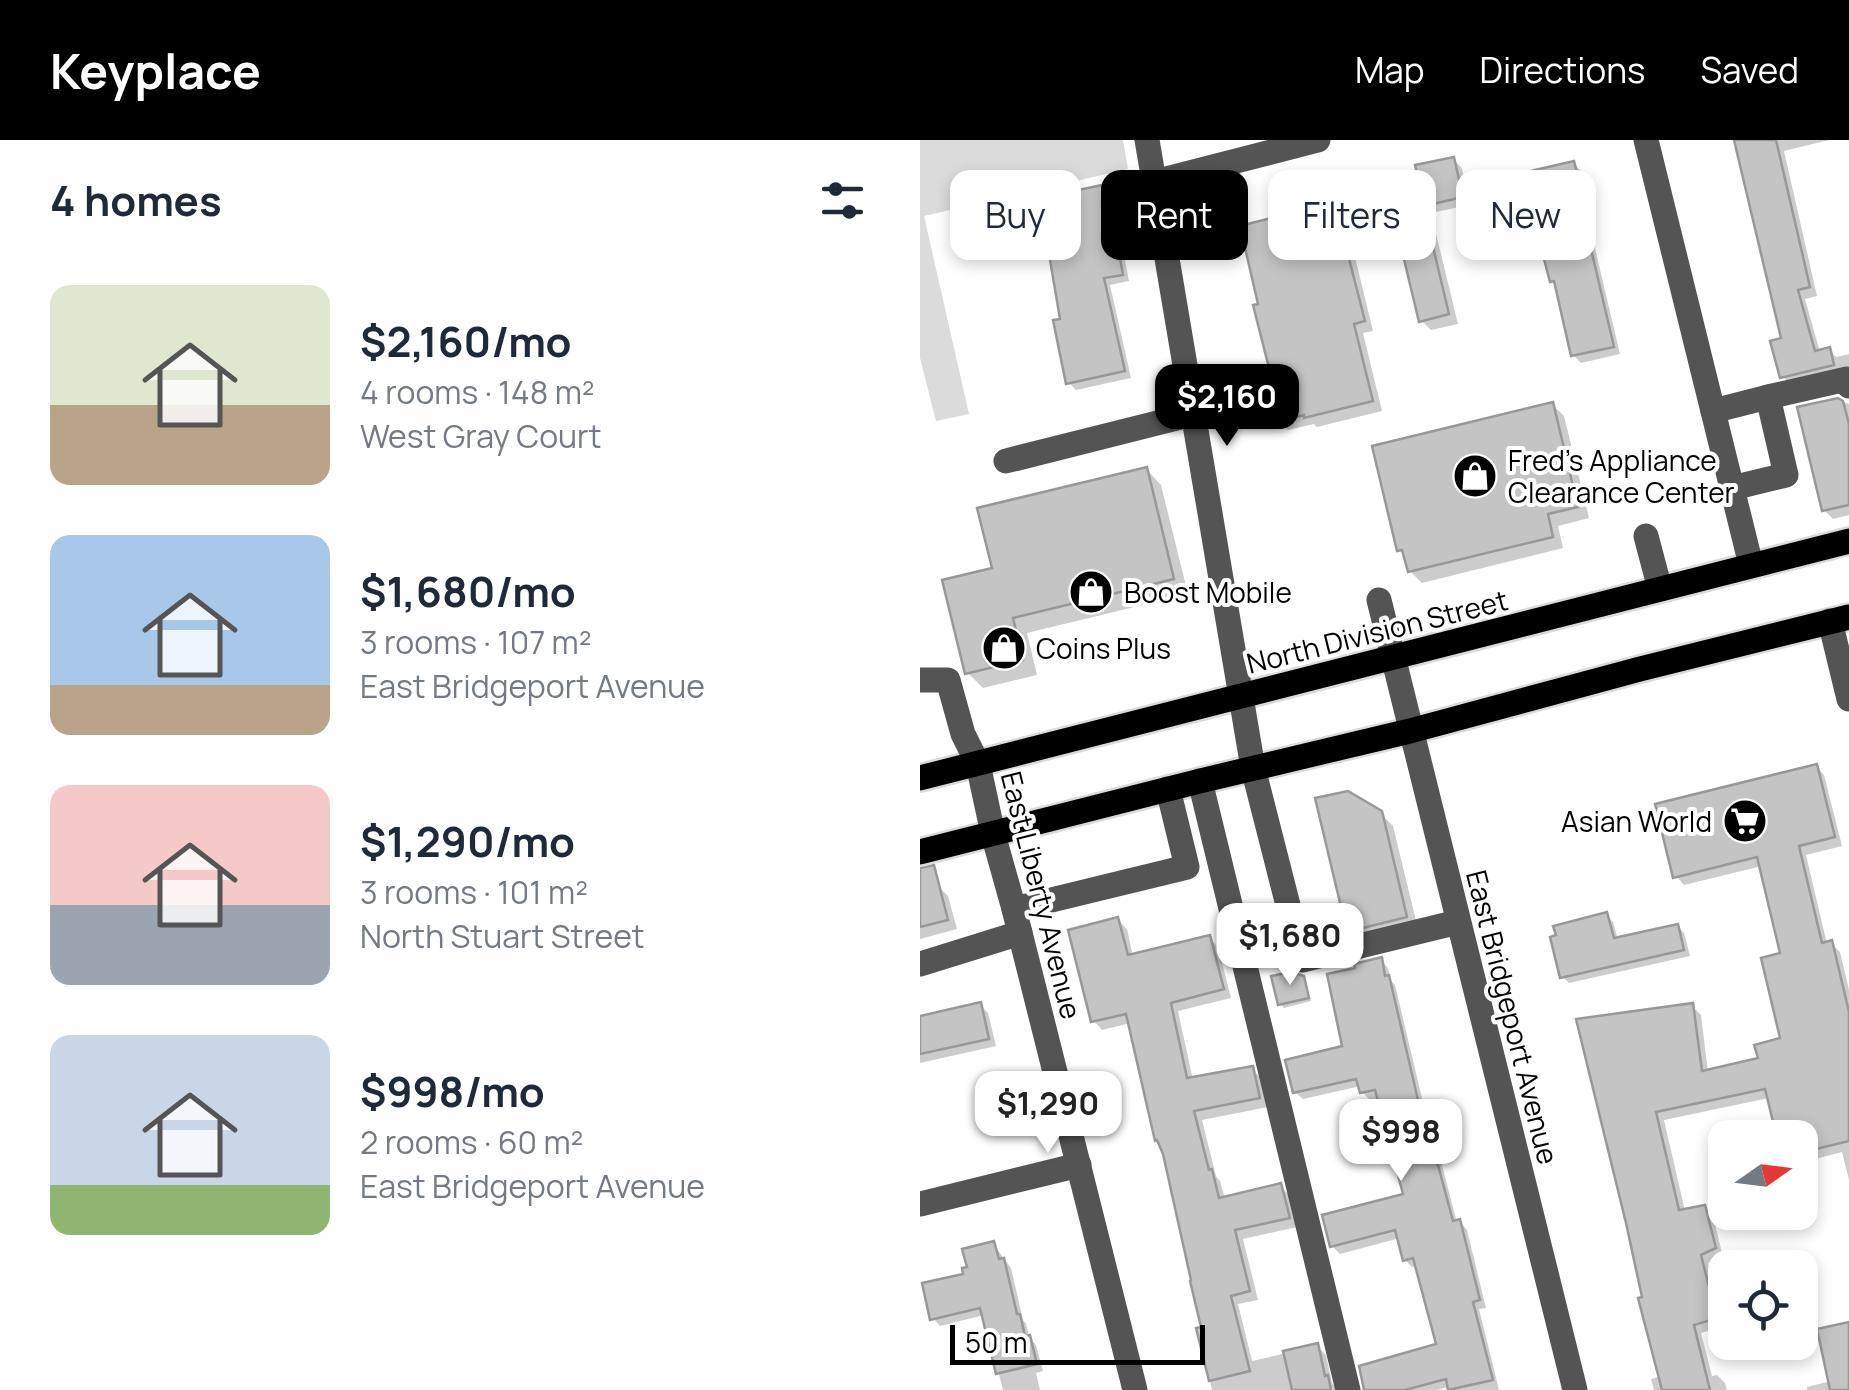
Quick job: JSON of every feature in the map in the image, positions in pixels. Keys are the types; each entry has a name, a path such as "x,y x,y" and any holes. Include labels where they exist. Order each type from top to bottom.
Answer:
{"main road":[{"name":"North Division Street","path":"920,778 1849,541"},
{"path":"920,852 1410,731 1839,619"}],"street":[{"path":"1147,140 1152,170"},
{"path":"1201,170 1318,140"},
{"path":"1646,140 1751,565"},
{"path":"1167,260 1254,768 1302,960 1458,922"},
{"path":"1713,411 1847,379 1849,386"},
{"path":"1732,488 1786,475 1768,397"},
{"path":"1006,461 1193,414"},
{"path":"1646,536 1660,589"},
{"name":"East Bridgeport Avenue","path":"1379,600 1575,1390"},
{"path":"1839,619 1849,699"},
{"name":"East Liberty Avenue","path":"920,680 948,680 963,734 978,764 1135,1390"},
{"path":"1200,781 1348,1390"},
{"path":"920,964 1018,921 1188,868 1168,789"},
{"path":"920,1204 1079,1165"}],"shaded area":[{"path":"920,140 1123,140 1128,169 1101,170 1101,175 1081,180 1081,170 950,170 950,210 924,216 969,414 936,421 920,358"}],"building":[{"path":"1734,140 1776,140 1810,287 1798,290 1815,351 1830,347 1834,365 1780,378 1770,341 1781,338"},
{"path":"1454,157 1456,199 1436,203 1436,170 1416,170 1415,165"},
{"path":"1574,161 1576,170 1535,170"},
{"path":"1101,185 1101,260 1120,260 1123,275 1104,278 1125,371 1066,384 1053,320 1060,319 1050,260 1081,260 1081,189"},
{"path":"1268,219 1268,260 1349,260 1365,321 1354,324 1373,401 1276,422 1264,374 1270,372 1253,305 1258,304 1248,260 1248,224"},
{"path":"1436,259 1449,314 1419,322 1404,260"},
{"path":"1544,260 1594,260 1614,347 1571,356 1554,281 1550,282"},
{"path":"1838,398 1843,401 1849,424 1849,505 1822,511 1797,407"},
{"name":"Fred's Appliance Clearance Center","path":"1553,402 1578,507 1548,514 1553,537 1408,572 1402,550 1397,551 1372,446"},
{"path":"1147,467 1174,579 1013,618 1023,660 965,674 942,580 992,568 977,508"},
{"path":"1817,764 1835,837 1799,846 1822,943 1832,940 1849,1012 1849,1141 1818,1149 1818,1120 1773,1120 1765,1089 1656,1112 1679,1210 1705,1205 1708,1230 1711,1230 1716,1248 1701,1255 1708,1283 1708,1321 1694,1325 1710,1390 1662,1390 1576,1019 1693,1003 1702,1071 1758,1058 1754,1045 1780,1038 1761,958 1780,953 1757,857 1673,878 1655,804"},
{"path":"1348,791 1382,811 1407,917 1347,932 1315,798"},
{"path":"934,865 948,920 920,927 920,868"},
{"path":"1607,912 1614,938 1678,924 1684,950 1560,978 1550,937 1556,935 1553,926"},
{"path":"1118,917 1128,955 1210,935 1224,989 1171,1003 1187,1078 1253,1066 1260,1098 1194,1111 1209,1170 1212,1169 1219,1198 1281,1183 1290,1218 1235,1230 1250,1291 1231,1296 1250,1371 1209,1381 1163,1154 1155,1141 1126,1014 1091,1022 1068,930"},
{"path":"1382,957 1453,1221 1460,1219 1480,1300 1473,1302 1493,1380 1448,1390 1446,1379 1405,1390 1364,1390 1359,1366 1436,1344 1413,1258 1403,1261 1395,1230 1330,1247 1322,1215 1403,1194 1375,1090 1360,1093 1356,1079 1293,1093 1285,1060 1342,1046 1327,974"},
{"path":"1291,972 1304,976 1309,998 1278,1005 1271,976"},
{"path":"981,1002 989,1039 920,1054 920,1016"},
{"path":"994,1241 999,1259 1004,1258 1017,1314 1025,1336 1030,1335 1037,1364 996,1374 980,1308 930,1320 922,1283 963,1274 962,1268 967,1267 962,1249"},
{"path":"1849,1322 1849,1390 1830,1390 1818,1329"},
{"path":"1318,1343 1331,1390 1292,1390 1283,1351"}],"place":[{"name":"Fred's Appliance Clearance Center","path":"1475,476"},
{"name":"Boost Mobile","path":"1091,592"},
{"name":"Coins Plus","path":"1004,648"},
{"name":"Asian World","path":"1745,821"}]}
